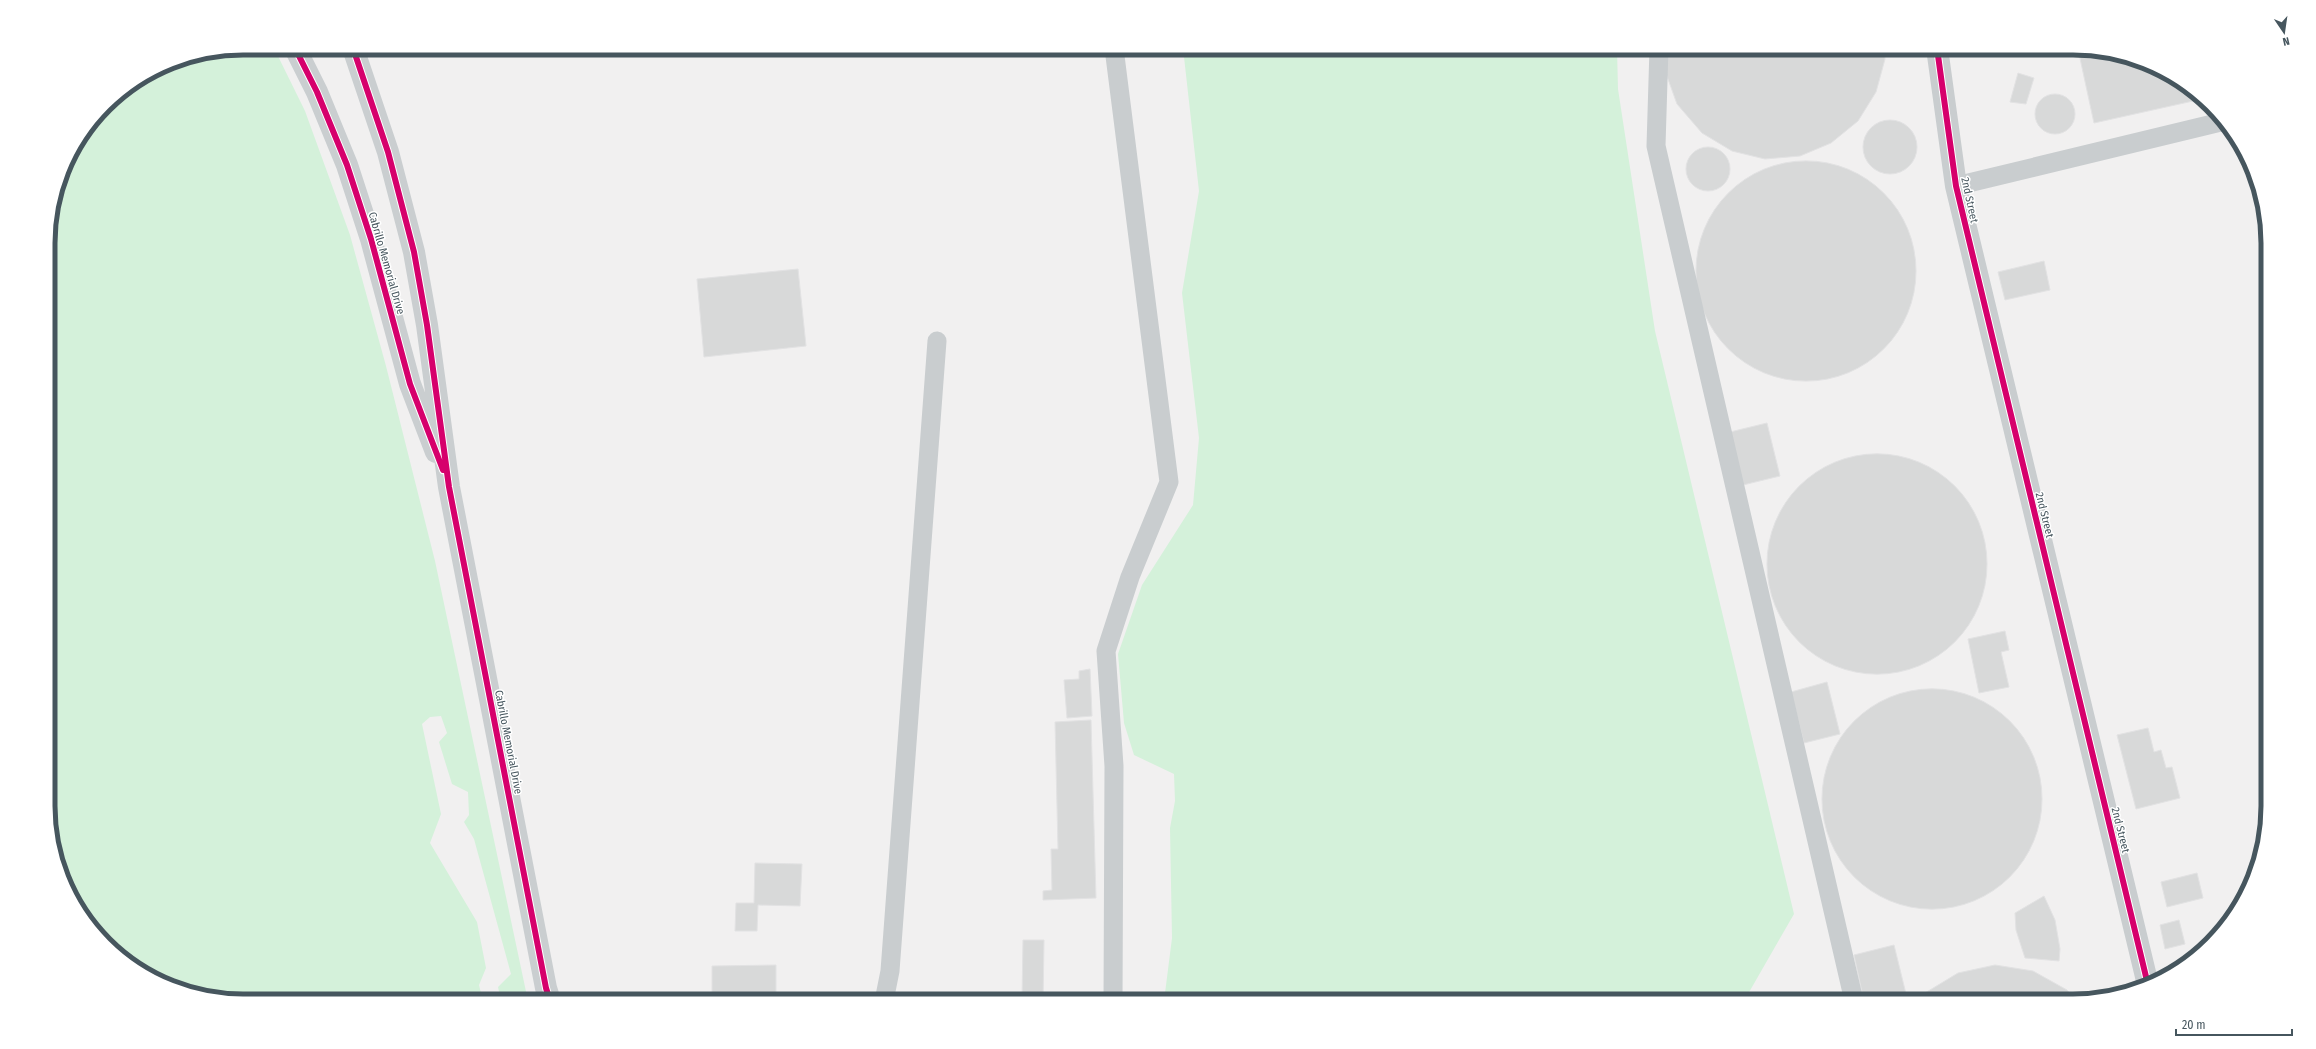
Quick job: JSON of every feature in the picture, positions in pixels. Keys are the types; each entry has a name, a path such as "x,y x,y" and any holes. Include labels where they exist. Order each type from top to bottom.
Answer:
{"main road":[{"name":"Cabrillo Memorial Drive","path":"298,55 347,165 371,239 410,384 449,487"},
{"name":"Cabrillo Memorial Drive","path":"356,55 388,152 414,252 427,324 449,487 548,994"}],"street":[{"name":"2nd Street","path":"1938,55 1956,186 2147,979"}],"lane":[{"path":"1113,994 1114,766 1106,651 1130,577 1169,482 1115,55"},
{"path":"1658,55 1656,146 1852,994"},
{"path":"1956,186 2217,123"},
{"path":"885,994 890,971 937,341"}],"green space":[{"path":"231,55 277,55 305,111 350,235 386,366 435,561 527,994 500,994 498,987 511,974 474,839 464,822 469,815 468,792 452,784 439,742 447,733 441,716 430,717 422,724 441,814 430,843 477,922 486,968 479,985 481,994 231,994 194,988 171,980 149,969 128,955 110,939 94,921 80,900 69,878 61,855 55,818 55,231 61,194 69,171 80,149 94,128 110,110 128,94 149,80 171,69 194,61"},
{"path":"1184,55 1617,55 1618,89 1655,331 1794,914 1748,994 1165,994 1172,938 1170,828 1175,801 1174,774 1134,755 1124,723 1118,654 1142,585 1193,505 1199,438 1182,293 1199,191"}],"building":[{"path":"1664,55 1885,55 1885,59 1876,92 1858,121 1831,143 1800,156 1765,159 1732,151 1702,133 1677,104 1664,68"},
{"path":"2079,55 2122,61 2145,69 2167,80 2195,100 2094,123"},
{"path":"2018,73 2034,78 2026,104 2010,102"},
{"path":"2055,94 2063,96 2069,100 2073,106 2075,114 2073,122 2069,128 2063,132 2055,134 2047,132 2041,128 2037,122 2035,114 2037,106 2041,100 2047,96"},
{"path":"1890,120 1900,122 1909,128 1915,137 1917,147 1915,157 1909,166 1900,172 1890,174 1880,172 1871,166 1865,157 1863,147 1865,137 1871,128 1880,122"},
{"path":"1708,147 1720,151 1726,157 1730,169 1726,181 1720,187 1708,191 1696,187 1690,181 1686,169 1690,157 1696,151"},
{"path":"1795,161 1817,161 1838,165 1848,169 1867,179 1884,193 1898,210 1908,229 1914,249 1916,271 1914,293 1908,313 1898,332 1884,349 1867,363 1838,377 1817,381 1795,381 1774,377 1754,368 1736,356 1721,341 1709,323 1700,303 1696,282 1696,260 1700,239 1709,219 1721,201 1736,186 1754,174 1774,165"},
{"path":"2044,261 2050,290 2005,300 1998,272"},
{"path":"798,269 806,346 704,357 697,279"},
{"path":"1767,423 1780,476 1739,486 1726,433"},
{"path":"1866,454 1888,454 1909,458 1919,462 1938,472 1955,486 1969,503 1979,522 1985,542 1987,564 1985,586 1979,606 1969,625 1955,642 1938,656 1909,670 1888,674 1866,674 1845,670 1825,661 1807,649 1792,634 1780,616 1771,596 1767,575 1767,553 1771,532 1780,512 1792,494 1807,479 1825,467 1845,458"},
{"path":"2005,631 2009,650 2001,652 2009,687 1979,693 1968,639"},
{"path":"1090,669 1092,716 1067,718 1064,680 1079,679 1079,671"},
{"path":"1827,682 1840,734 1804,743 1791,692"},
{"path":"1921,689 1943,689 1964,693 1974,697 1993,707 2010,721 2024,738 2034,757 2040,777 2042,799 2040,821 2034,841 2024,860 2010,877 1993,891 1964,905 1943,909 1921,909 1900,905 1880,896 1862,884 1847,869 1835,851 1826,831 1822,810 1822,788 1826,767 1835,747 1847,729 1862,714 1880,702 1900,693"},
{"path":"1091,720 1096,898 1043,900 1043,891 1052,890 1051,849 1058,849 1055,722"},
{"path":"2148,728 2154,752 2161,750 2166,768 2172,767 2180,798 2136,809 2117,735"},
{"path":"755,863 802,864 800,906 758,905 757,931 735,931 736,903 754,903"},
{"path":"2197,873 2203,898 2167,907 2161,882"},
{"path":"2044,896 2055,920 2060,949 2059,961 2025,958 2016,930 2015,913"},
{"path":"2179,920 2185,944 2165,949 2160,925"},
{"path":"1023,940 1044,940 1043,994 1022,994"},
{"path":"1894,945 1906,994 1862,994 1854,955"},
{"path":"776,965 776,994 712,994 712,966"},
{"path":"1995,965 2033,971 2067,990 2071,994 1924,994 1958,973"}],"cycle path":[{"path":"298,55 317,92 347,165 371,239 410,384 443,470"},
{"path":"355,55 388,152 414,252 427,325 449,487 548,994"},
{"path":"1938,55 1956,186 2147,979"}]}
